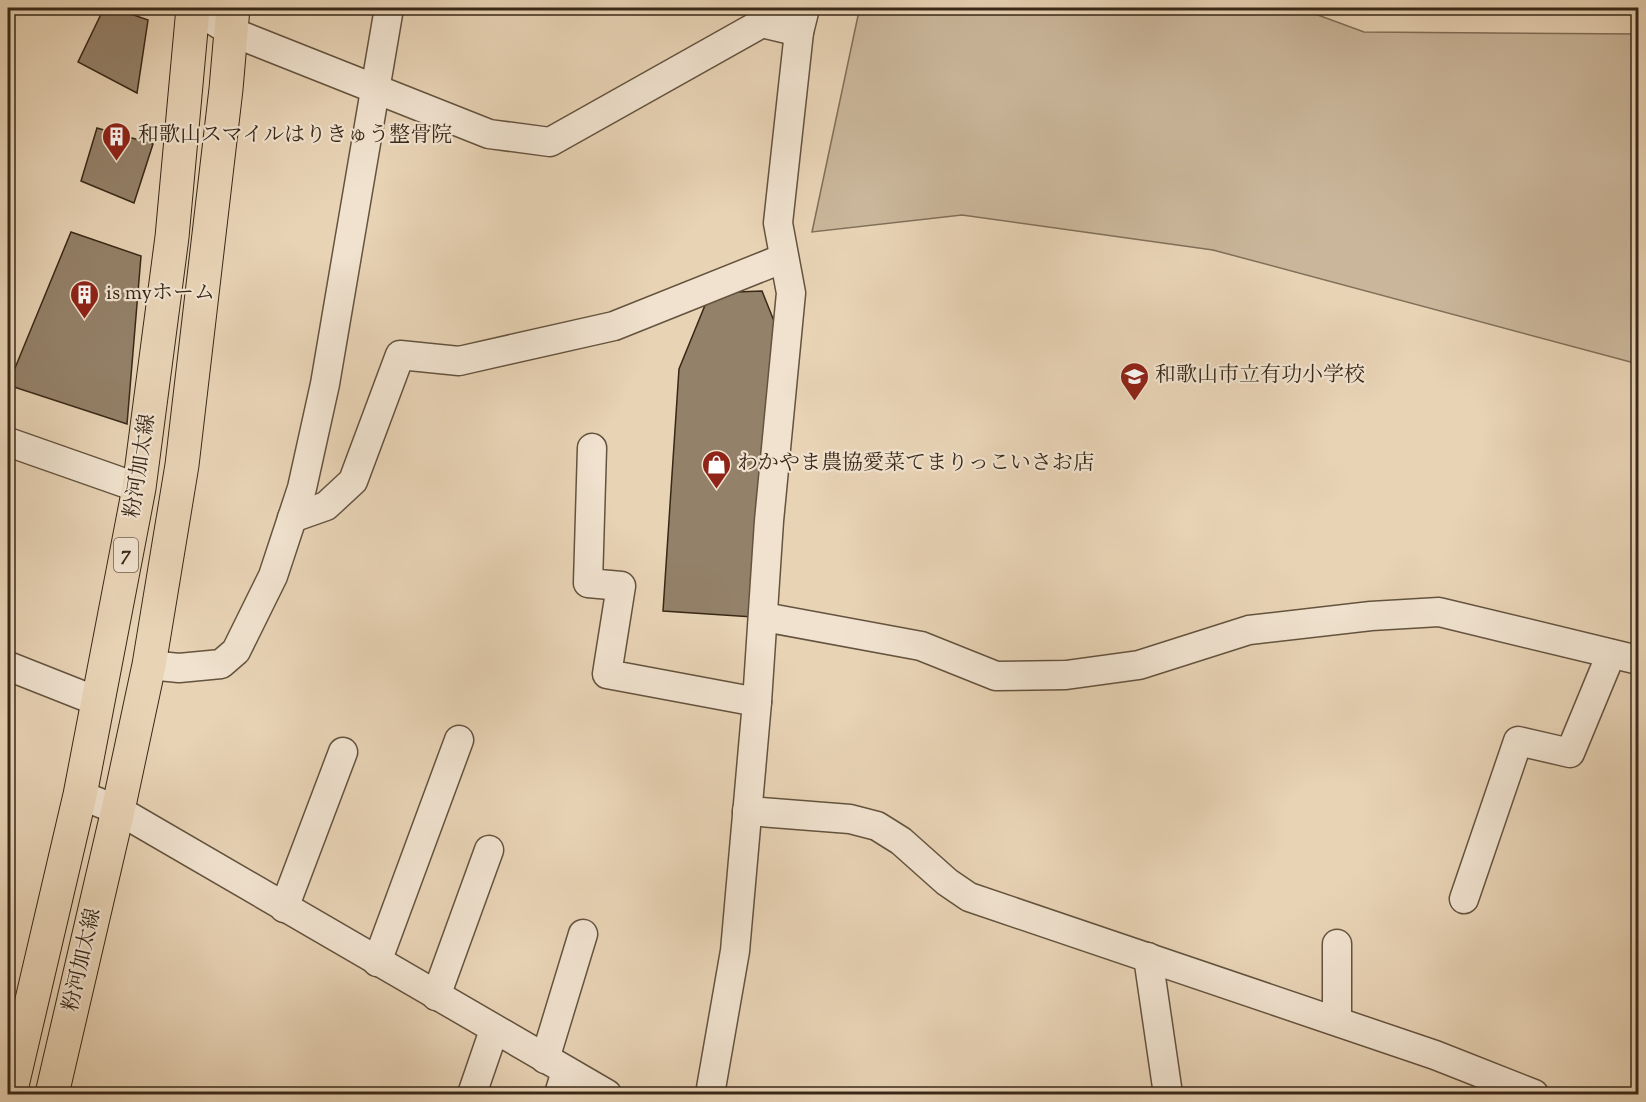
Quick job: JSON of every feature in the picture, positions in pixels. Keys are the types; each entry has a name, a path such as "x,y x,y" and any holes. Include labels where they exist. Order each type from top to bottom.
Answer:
{"main road":[{"name":"粉河加太線","path":"10,1095 80,795 139,488 172,237 193,8"},
{"name":"粉河加太線","path":"52,1095 149,665 182,465 233,20"}],"street":[{"path":"193,8 233,20 375,90 489,134 550,142 762,23 802,20 778,223 791,293 769,521 757,702 735,951 710,1095"},
{"path":"149,665 179,668 221,664 236,651 273,576 302,488 326,384 390,8"},
{"path":"292,518 326,506 353,481 399,355 459,361 614,326 784,258"},
{"path":"8,442 139,488"},
{"path":"592,448 588,583 621,586 607,674 757,702"},
{"path":"764,617 921,646 996,676 1066,675 1139,665 1249,630 1371,616 1439,612 1638,660"},
{"path":"1464,899 1518,741 1570,753 1611,654"},
{"path":"8,666 99,702"},
{"path":"377,962 459,740"},
{"path":"284,908 343,752"},
{"path":"80,795 118,810 494,1030 556,1075 607,1095"},
{"path":"747,811 850,819 877,826 901,842 947,882 969,897 1435,1054 1534,1095"},
{"path":"436,996 489,850"},
{"path":"556,1075 583,934"},
{"path":"1337,944 1337,1021"},
{"path":"1148,957 1168,1095"},
{"path":"472,1095 494,1030"}],"shaded area":[{"path":"875,8 1299,8 1364,32 1638,34 1638,364 1213,250 962,215 812,232 859,11"}],"building":[{"path":"104,8 114,8 148,20 137,93 78,62"},
{"name":"和歌山スマイルはりきゅう整骨院","path":"97,128 153,144 134,203 81,181"},
{"name":"is myホーム","path":"71,232 141,256 127,424 8,385"},
{"name":"わかやま農協愛菜てまりっこいさお店","path":"762,291 774,321 753,617 663,611 679,369 710,293"}],"place":[{"name":"和歌山スマイルはりきゅう整骨院","path":"117,162"},
{"name":"is myホーム","path":"85,320"},
{"name":"和歌山市立有功小学校","path":"1134,402"},
{"name":"わかやま農協愛菜てまりっこいさお店","path":"716,490"}]}
